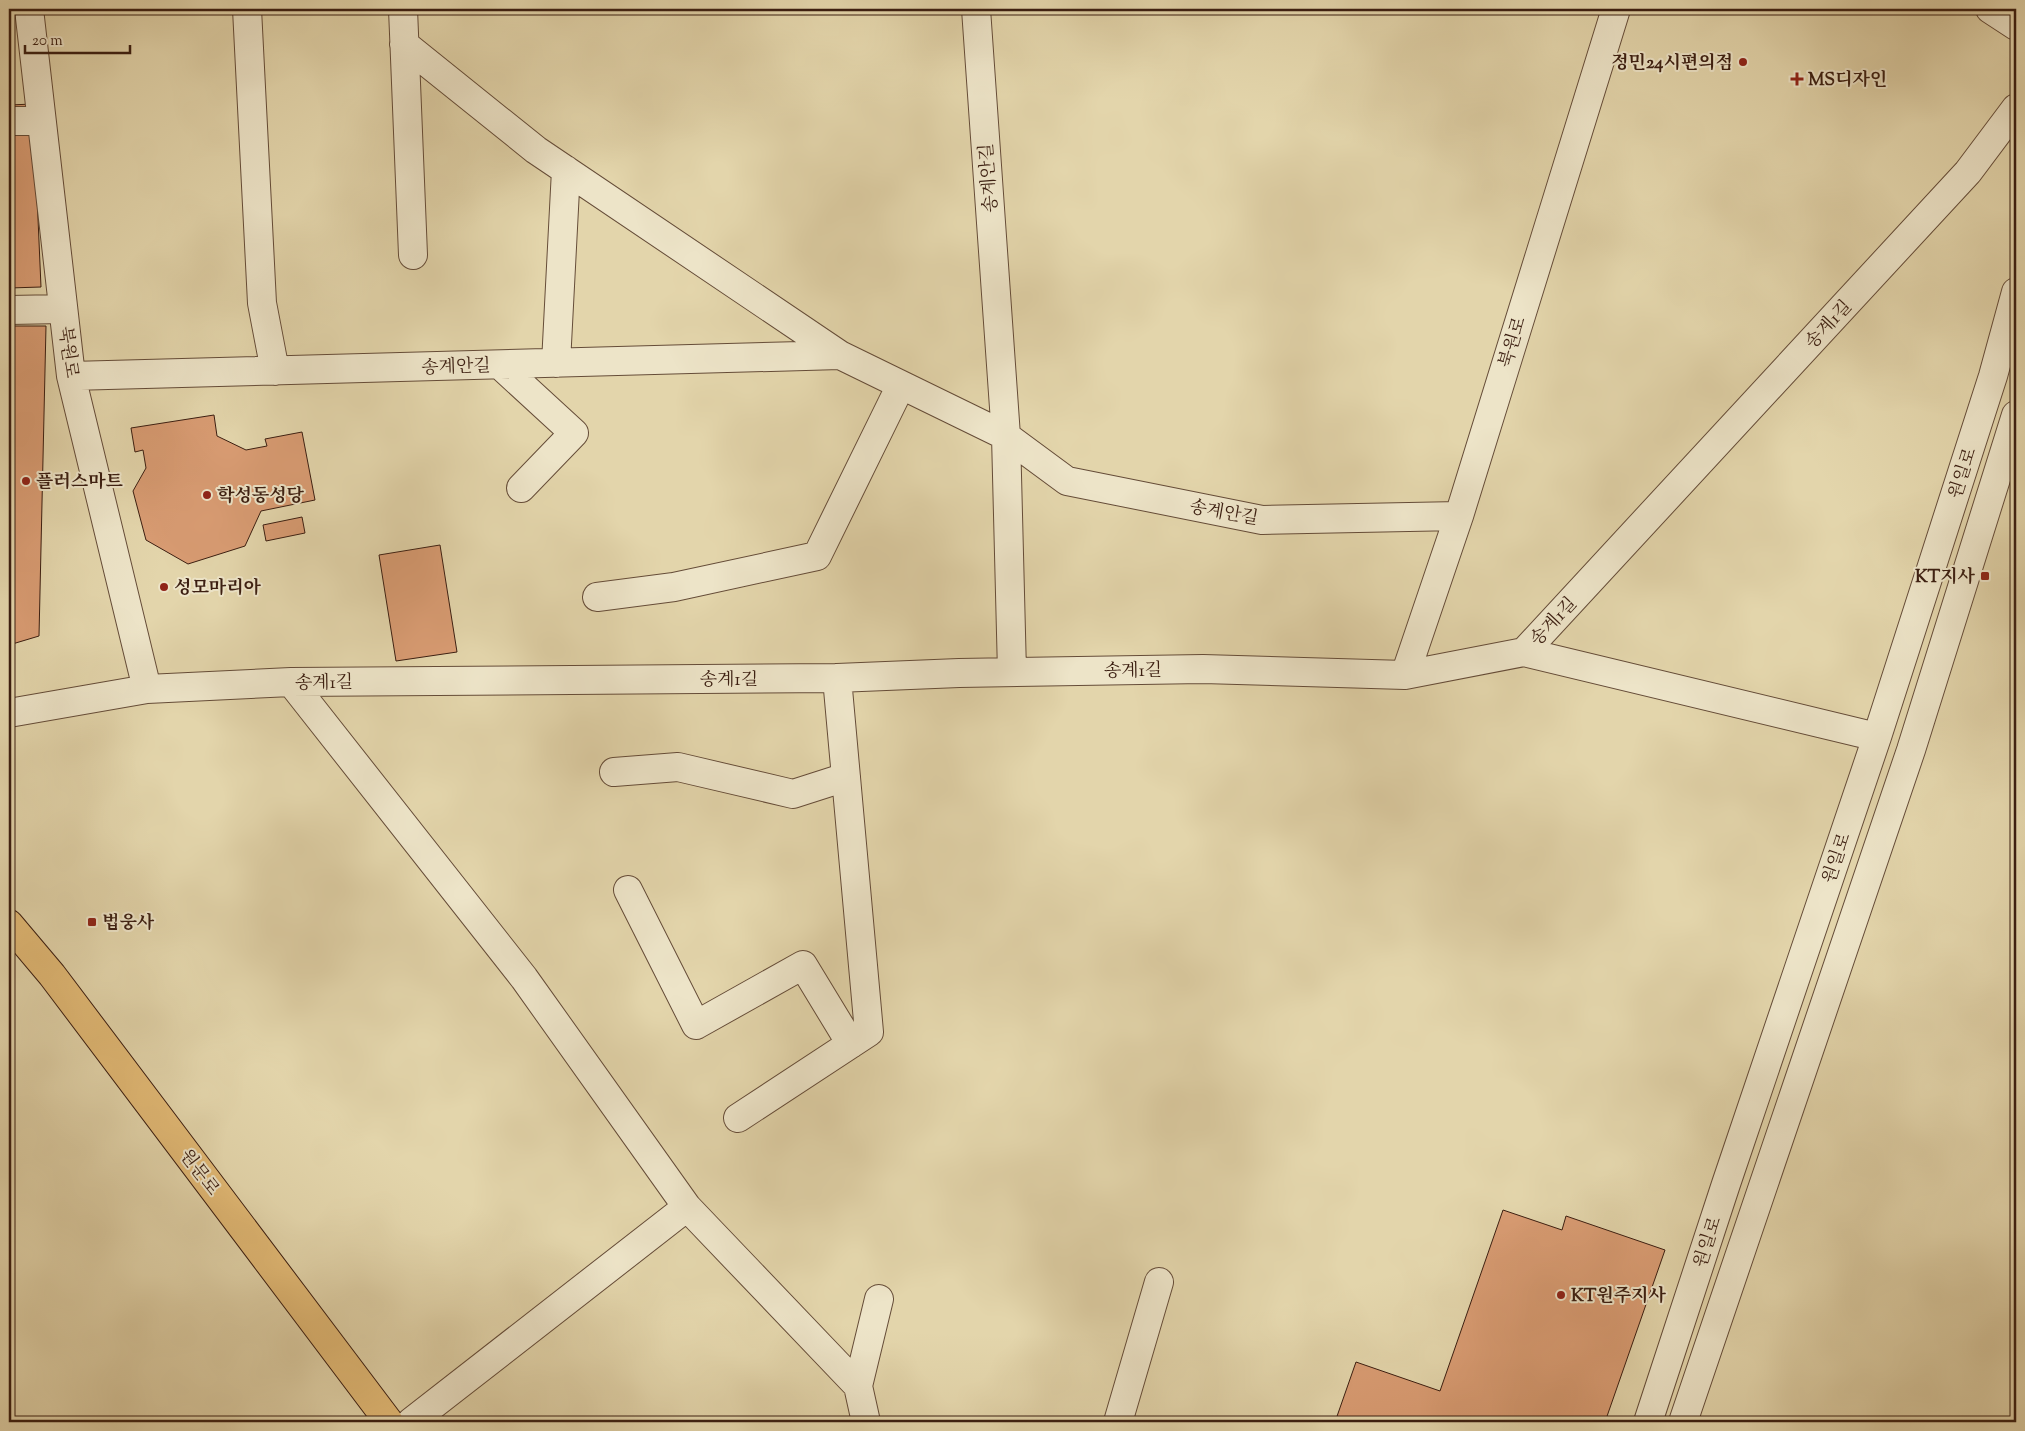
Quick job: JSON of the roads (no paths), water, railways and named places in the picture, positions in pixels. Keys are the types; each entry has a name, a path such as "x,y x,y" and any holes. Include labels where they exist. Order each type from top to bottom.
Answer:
{"main road":[{"name":"원문로","path":"9,924 52,975 389,1422"}],"street":[{"name":"북원로","path":"28,9 71,376 147,689"},
{"path":"247,9 262,303 275,372"},
{"path":"403,9 413,255"},
{"name":"송계안길","path":"976,9 1006,436 1012,672"},
{"name":"북원로","path":"1405,675 1458,516 1616,9"},
{"path":"1990,9 2016,26"},
{"name":"송계안길","path":"404,44 536,150 840,355 1006,436 1066,482 1262,520 1458,516"},
{"name":"송계1길","path":"9,713 147,689 291,682 837,678 1012,672 1202,669 1405,675 1524,652 1968,172 2016,108"},
{"path":"9,121 41,121"},
{"path":"556,363 566,170"},
{"name":"원일로","path":"1648,1422 1729,1174 1877,737 1993,376 2016,292"},
{"path":"9,310 63,308"},
{"name":"송계안길","path":"71,376 275,372 840,355"},
{"path":"500,365 574,433 521,488"},
{"path":"597,597 674,587 817,556 901,385"},
{"name":"원일로","path":"1683,1422 1911,750 2016,415"},
{"path":"1524,652 1877,737"},
{"path":"738,1118 869,1032 837,678"},
{"path":"291,682 524,978 687,1207 858,1386"},
{"path":"614,772 678,767 793,794 846,777"},
{"path":"628,890 696,1026 804,965 850,1044"},
{"path":"411,1422 687,1207"},
{"path":"1118,1422 1159,1282"},
{"path":"866,1422 858,1386 879,1299"}],"place":[{"name":"정민24시편의점","path":"1743,62"},
{"name":"MS디자인","path":"1797,79"},
{"name":"플러스마트","path":"26,481"},
{"name":"학성동성당","path":"207,495"},
{"name":"KT지사","path":"1985,576"},
{"name":"성모마리아","path":"164,587"},
{"name":"법웅사","path":"92,922"},
{"name":"KT원주지사","path":"1561,1295"}]}
